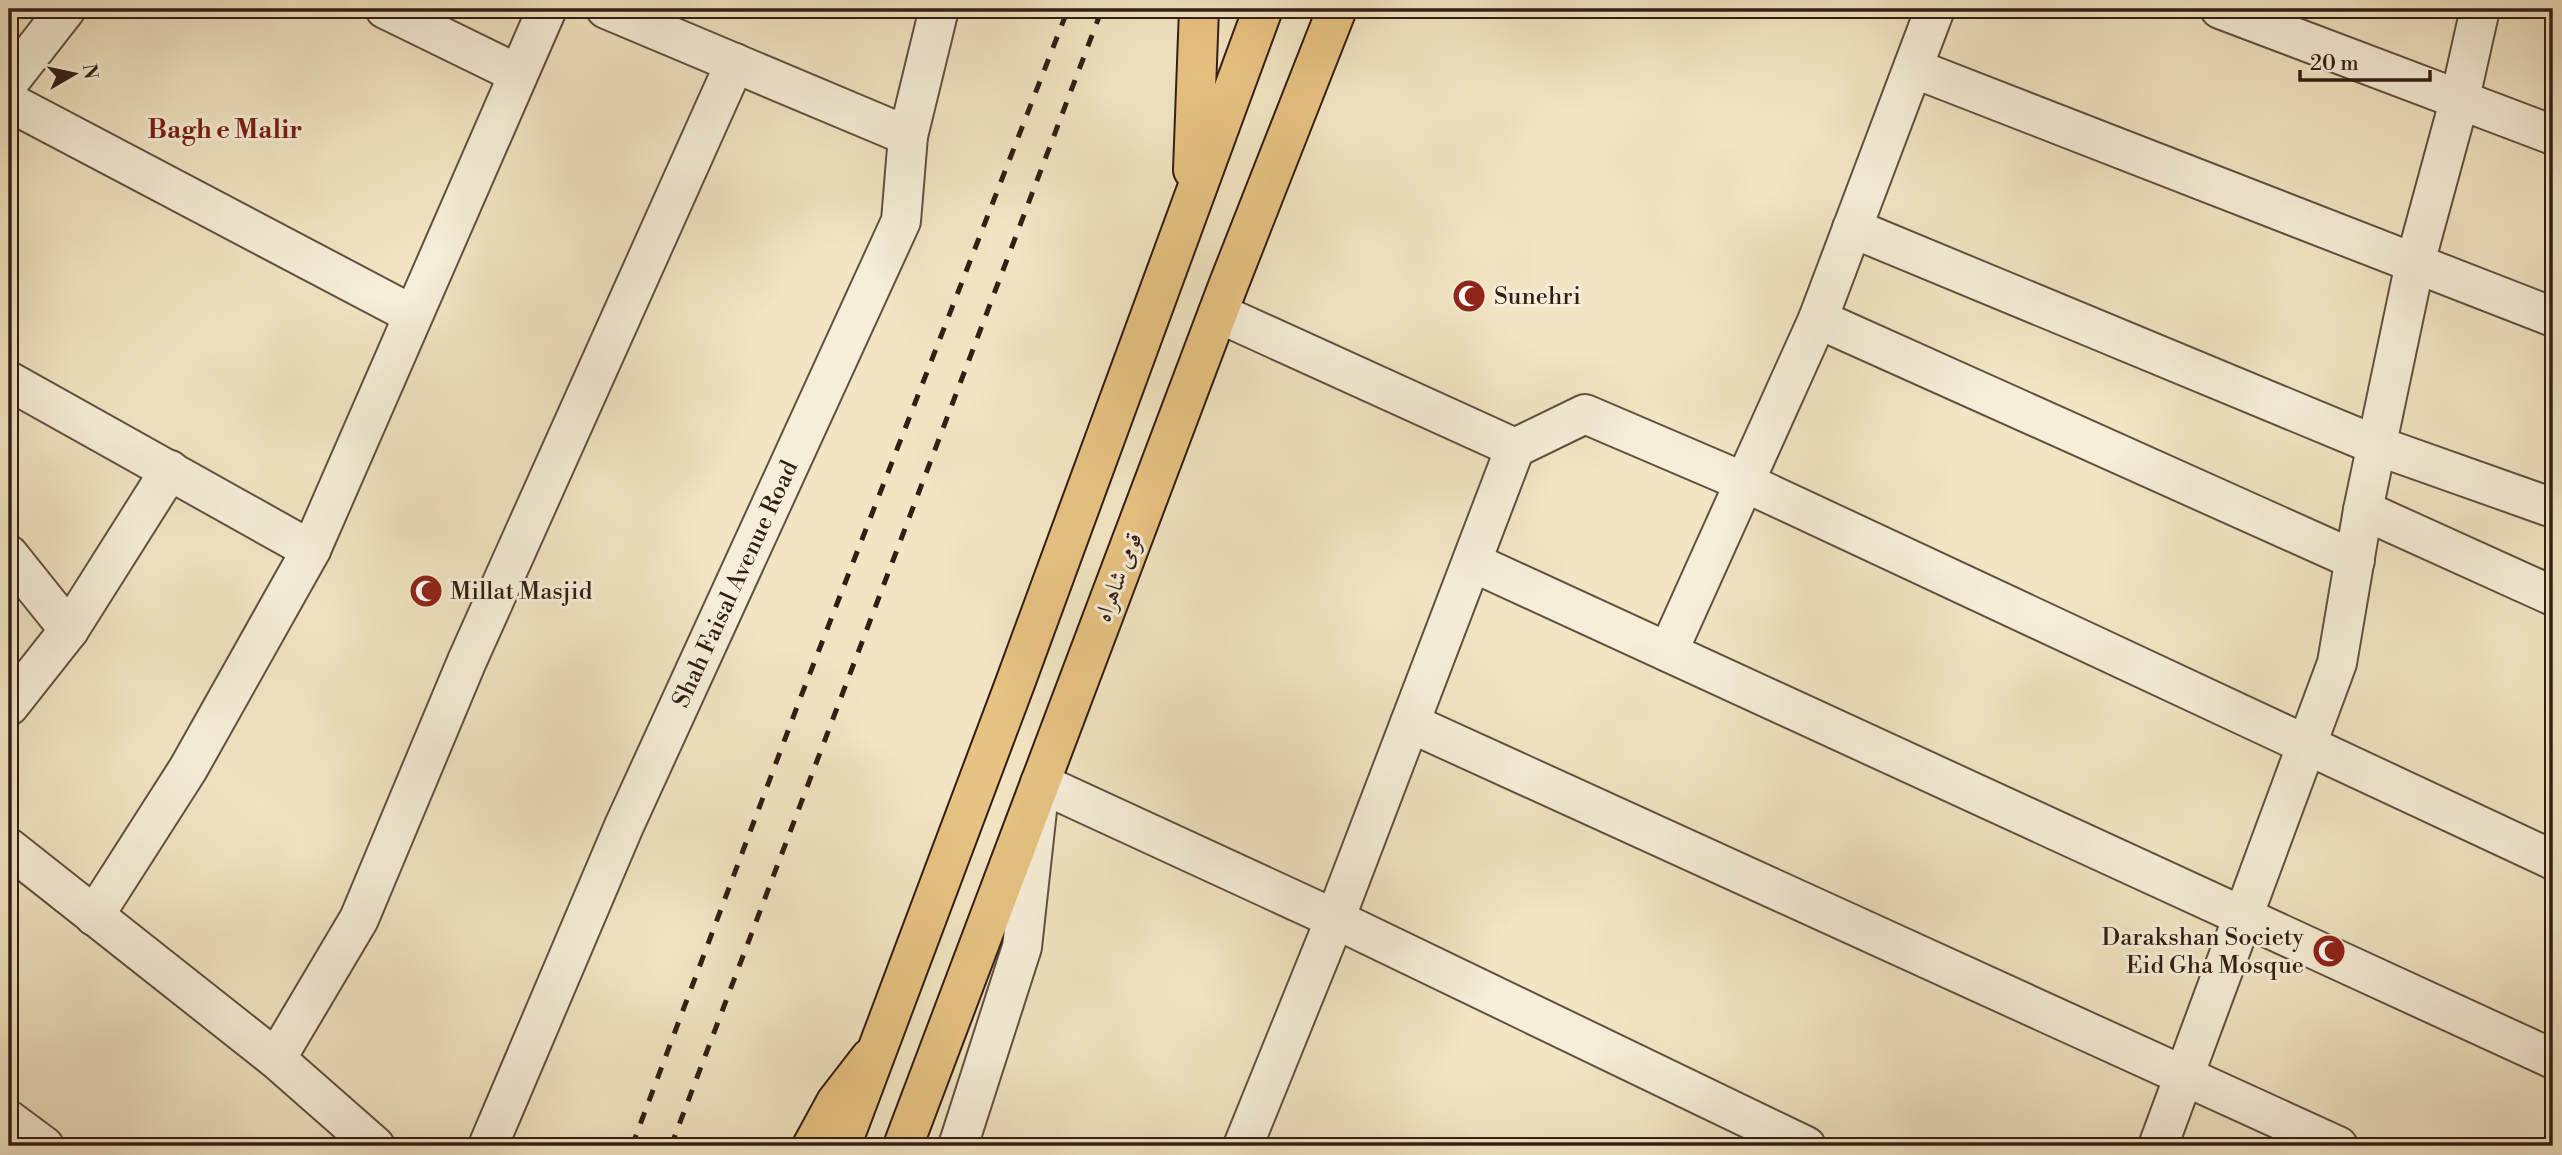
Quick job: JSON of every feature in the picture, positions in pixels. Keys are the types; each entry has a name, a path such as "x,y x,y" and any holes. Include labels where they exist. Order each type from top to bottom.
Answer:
{"highway":[{"path":"1192,201 1199,9"},
{"path":"819,1143 879,1046 1263,9"},
{"name":"قومی شاہراہ","path":"903,1146 1218,313 1337,9"}],"street":[{"path":"9,82 66,9"},
{"path":"386,9 518,74"},
{"path":"94,916 188,769 311,550 547,9"},
{"path":"606,9 908,136"},
{"name":"Shah Faisal Avenue Road","path":"488,1146 630,814 901,221 908,136 939,9"},
{"path":"1668,652 1818,318 1935,9"},
{"path":"2220,9 2553,135"},
{"path":"2158,1146 2337,663 2363,510 2415,263 2460,98 2480,9"},
{"path":"276,1059 359,919 467,661 735,63"},
{"path":"1913,68 2553,317"},
{"path":"9,102 413,315"},
{"path":"1852,228 2378,446 2553,508"},
{"path":"1218,313 1515,448"},
{"path":"1818,318 2355,560"},
{"path":"9,381 311,550"},
{"path":"1243,1146 1335,919 1515,448 1585,414 1744,482 2553,860"},
{"path":"9,706 69,630 170,470"},
{"path":"2363,510 2553,596"},
{"path":"9,555 69,630"},
{"path":"1472,562 2553,1059"},
{"path":"1410,723 2338,1146"},
{"path":"958,1146 1022,947 1040,783 1335,919 1807,1146"},
{"path":"9,848 276,1059 375,1146"},
{"path":"9,1119 44,1146"}],"railway":[{"path":"632,1146 800,699 1068,9"},
{"path":"671,1146 1102,9"}],"place":[{"name":"Sunehri","path":"1469,296"},
{"name":"Millat Masjid","path":"426,591"},
{"name":"Darakshan Society Eid Gha Mosque","path":"2329,951"}],"district":[{"name":"Bagh e Malir","path":"225,129"}]}
